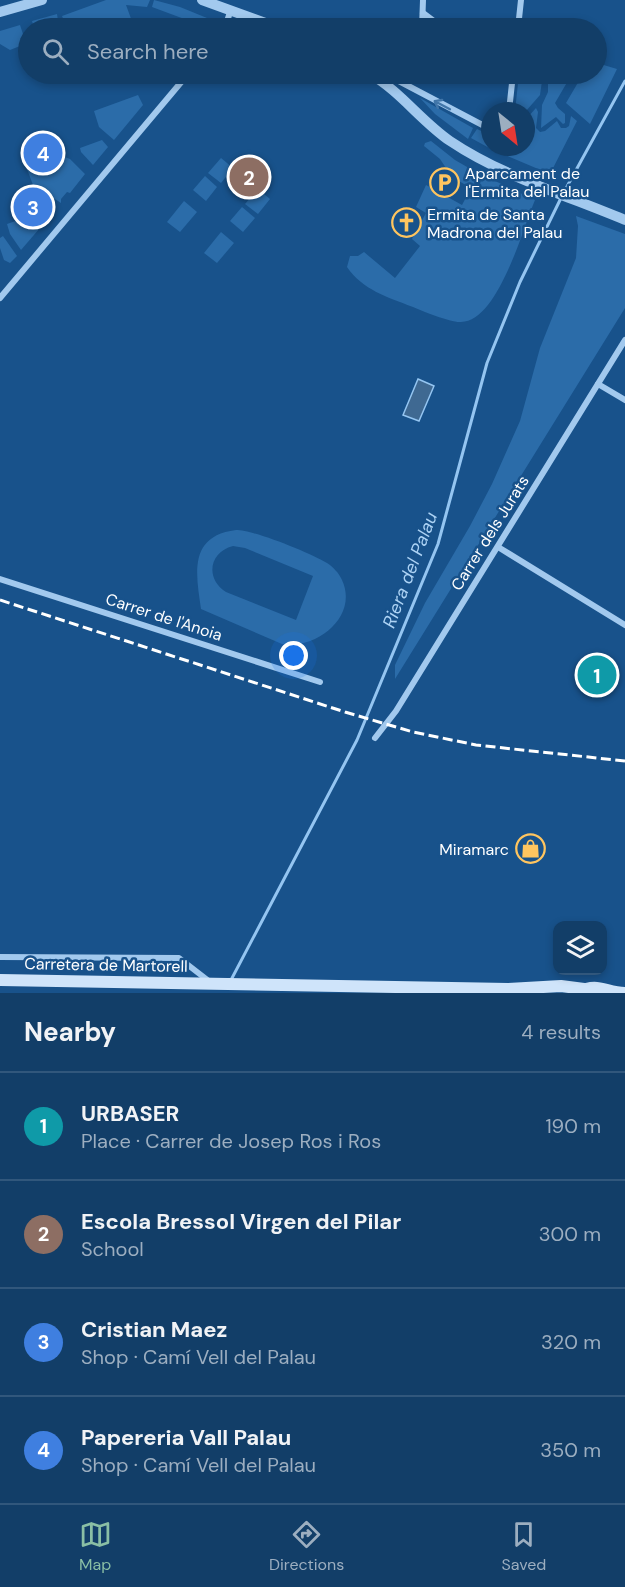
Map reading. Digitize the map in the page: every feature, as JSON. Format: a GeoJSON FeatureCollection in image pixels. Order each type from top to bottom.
{"type":"FeatureCollection","features":[{"type":"Feature","properties":{"kind":"main road","name":"Carretera de Martorell"},"geometry":{"type":"LineString","coordinates":[[0,980],[211,982],[513,991],[561,986],[581,991],[601,987],[616,993],[625,993]]}},
{"type":"Feature","properties":{"kind":"street"},"geometry":{"type":"LineString","coordinates":[[0,12],[42,0]]}},
{"type":"Feature","properties":{"kind":"street"},"geometry":{"type":"LineString","coordinates":[[202,0],[218,3],[230,12],[248,18]]}},
{"type":"Feature","properties":{"kind":"street"},"geometry":{"type":"LineString","coordinates":[[423,0],[423,18]]}},
{"type":"Feature","properties":{"kind":"street"},"geometry":{"type":"LineString","coordinates":[[519,18],[521,0]]}},
{"type":"Feature","properties":{"kind":"street"},"geometry":{"type":"LineString","coordinates":[[228,18],[230,12]]}},
{"type":"Feature","properties":{"kind":"street"},"geometry":{"type":"LineString","coordinates":[[423,13],[430,18]]}},
{"type":"Feature","properties":{"kind":"street"},"geometry":{"type":"LineString","coordinates":[[0,298],[180,84]]}},
{"type":"Feature","properties":{"kind":"street"},"geometry":{"type":"LineString","coordinates":[[399,84],[450,140],[494,166],[625,220]]}},
{"type":"Feature","properties":{"kind":"street"},"geometry":{"type":"LineString","coordinates":[[404,84],[481,124]]}},
{"type":"Feature","properties":{"kind":"street"},"geometry":{"type":"LineString","coordinates":[[510,102],[512,84]]}},
{"type":"Feature","properties":{"kind":"street","name":"Carrer dels Jurats"},"geometry":{"type":"LineString","coordinates":[[375,738],[396,711],[625,340]]}},
{"type":"Feature","properties":{"kind":"street"},"geometry":{"type":"LineString","coordinates":[[598,384],[625,400]]}},
{"type":"Feature","properties":{"kind":"street"},"geometry":{"type":"LineString","coordinates":[[498,547],[625,625]]}},
{"type":"Feature","properties":{"kind":"street","name":"Carrer de l'Anoia"},"geometry":{"type":"LineString","coordinates":[[0,579],[320,682]]}},
{"type":"Feature","properties":{"kind":"street","name":"Carretera de Martorell"},"geometry":{"type":"LineString","coordinates":[[0,957],[179,958],[211,982]]}},
{"type":"Feature","properties":{"kind":"street","name":"Carretera de Martorell"},"geometry":{"type":"LineString","coordinates":[[337,993],[358,987]]}},
{"type":"Feature","properties":{"kind":"shaded area"},"geometry":{"type":"Polygon","coordinates":[[[106,0],[150,0],[147,7],[126,5],[131,18],[63,18],[62,16],[106,0]]]}},
{"type":"Feature","properties":{"kind":"shaded area"},"geometry":{"type":"Polygon","coordinates":[[[154,0],[207,18],[182,18],[152,7],[154,0]]]}},
{"type":"Feature","properties":{"kind":"shaded area"},"geometry":{"type":"Polygon","coordinates":[[[57,14],[58,18],[43,18],[57,14]]]}},
{"type":"Feature","properties":{"kind":"shaded area"},"geometry":{"type":"Polygon","coordinates":[[[18,26],[18,47],[10,50],[0,44],[0,31],[18,26]]]}},
{"type":"Feature","properties":{"kind":"shaded area"},"geometry":{"type":"Polygon","coordinates":[[[607,66],[617,69],[590,124],[566,103],[577,84],[607,84],[607,66]]]}},
{"type":"Feature","properties":{"kind":"shaded area"},"geometry":{"type":"Polygon","coordinates":[[[518,84],[542,84],[540,95],[534,102],[516,102],[518,84]]]}},
{"type":"Feature","properties":{"kind":"shaded area"},"geometry":{"type":"Polygon","coordinates":[[[548,84],[566,84],[555,103],[565,114],[565,123],[563,124],[556,117],[541,128],[542,105],[548,92],[548,84]]]}},
{"type":"Feature","properties":{"kind":"shaded area"},"geometry":{"type":"Polygon","coordinates":[[[138,95],[143,105],[114,140],[99,127],[94,111],[138,95]]]}},
{"type":"Feature","properties":{"kind":"shaded area"},"geometry":{"type":"Polygon","coordinates":[[[420,98],[473,128],[468,139],[435,114],[420,98]]]}},
{"type":"Feature","properties":{"kind":"shaded area"},"geometry":{"type":"Polygon","coordinates":[[[535,109],[538,112],[536,128],[540,132],[545,131],[557,121],[561,128],[566,128],[569,126],[571,116],[577,121],[550,174],[508,156],[535,156],[535,109]]]}},
{"type":"Feature","properties":{"kind":"shaded area"},"geometry":{"type":"Polygon","coordinates":[[[477,129],[481,131],[481,144],[471,138],[477,129]]]}},
{"type":"Feature","properties":{"kind":"shaded area"},"geometry":{"type":"Polygon","coordinates":[[[102,140],[108,147],[93,165],[80,148],[102,140]]]}},
{"type":"Feature","properties":{"kind":"shaded area"},"geometry":{"type":"Polygon","coordinates":[[[431,141],[455,160],[474,171],[535,200],[498,291],[474,318],[461,322],[451,321],[376,292],[360,282],[347,267],[350,256],[358,256],[364,252],[395,278],[420,246],[412,239],[426,213],[416,207],[426,185],[462,205],[471,188],[452,177],[440,159],[424,146],[425,143],[431,141]]]}},
{"type":"Feature","properties":{"kind":"shaded area"},"geometry":{"type":"Polygon","coordinates":[[[60,155],[70,159],[85,174],[70,193],[67,192],[61,199],[61,203],[33,185],[27,169],[60,155]]]}},
{"type":"Feature","properties":{"kind":"shaded area"},"geometry":{"type":"Polygon","coordinates":[[[221,158],[233,168],[221,183],[208,173],[221,158]]]}},
{"type":"Feature","properties":{"kind":"shaded area"},"geometry":{"type":"Polygon","coordinates":[[[205,176],[217,187],[206,201],[193,190],[205,176]]]}},
{"type":"Feature","properties":{"kind":"shaded area"},"geometry":{"type":"Polygon","coordinates":[[[258,189],[270,199],[258,214],[245,204],[258,189]]]}},
{"type":"Feature","properties":{"kind":"shaded area"},"geometry":{"type":"Polygon","coordinates":[[[184,201],[197,212],[180,232],[167,222],[184,201]]]}},
{"type":"Feature","properties":{"kind":"shaded area"},"geometry":{"type":"Polygon","coordinates":[[[242,207],[255,218],[243,232],[230,221],[242,207]]]}},
{"type":"Feature","properties":{"kind":"shaded area"},"geometry":{"type":"Polygon","coordinates":[[[47,210],[52,214],[21,250],[10,234],[7,224],[47,210]]]}},
{"type":"Feature","properties":{"kind":"shaded area"},"geometry":{"type":"Polygon","coordinates":[[[576,216],[625,234],[625,308],[395,679],[395,665],[425,603],[492,484],[520,421],[540,348],[576,258],[578,226],[576,216]]]}},
{"type":"Feature","properties":{"kind":"shaded area"},"geometry":{"type":"Polygon","coordinates":[[[221,232],[234,243],[217,263],[204,253],[221,232]]]}},
{"type":"Feature","properties":{"kind":"shaded area"},"geometry":{"type":"Polygon","coordinates":[[[3,236],[17,256],[10,263],[4,260],[0,248],[0,238],[3,236]]]}},
{"type":"Feature","properties":{"kind":"shaded area"},"geometry":{"type":"Polygon","coordinates":[[[418,379],[434,386],[419,421],[403,415],[418,379]]]}},
{"type":"Feature","properties":{"kind":"shaded area"},"geometry":{"type":"Polygon","coordinates":[[[236,530],[255,534],[295,548],[329,565],[341,577],[346,594],[345,606],[339,618],[331,628],[308,642],[282,644],[201,609],[197,570],[199,559],[203,548],[210,540],[236,530]],[[233,546],[225,549],[215,560],[213,573],[219,587],[226,592],[296,620],[313,576],[245,548],[233,546]]]}},
{"type":"Feature","properties":{"kind":"waterway","name":"Riera del Palau"},"geometry":{"type":"LineString","coordinates":[[564,192],[625,81]]}},
{"type":"Feature","properties":{"kind":"waterway","name":"Riera del Palau"},"geometry":{"type":"LineString","coordinates":[[231,980],[357,740],[438,544],[487,363],[520,282],[561,198]]}},
{"type":"Feature","properties":{"kind":"railway"},"geometry":{"type":"LineString","coordinates":[[0,600],[413,732],[476,745],[625,761]]}},
{"type":"Feature","properties":{"kind":"place","name":"Papereria Vall Palau"},"geometry":{"type":"Point","coordinates":[43,153]}},
{"type":"Feature","properties":{"kind":"place","name":"Escola Bressol Virgen del Pilar"},"geometry":{"type":"Point","coordinates":[249,177]}},
{"type":"Feature","properties":{"kind":"place","name":"Aparcament de l'Ermita del Palau"},"geometry":{"type":"Point","coordinates":[444,182]}},
{"type":"Feature","properties":{"kind":"place","name":"Cristian Maez"},"geometry":{"type":"Point","coordinates":[33,207]}},
{"type":"Feature","properties":{"kind":"place","name":"Ermita de Santa Madrona del Palau"},"geometry":{"type":"Point","coordinates":[406,223]}},
{"type":"Feature","properties":{"kind":"place","name":"URBASER"},"geometry":{"type":"Point","coordinates":[597,675]}},
{"type":"Feature","properties":{"kind":"place","name":"Miramarc"},"geometry":{"type":"Point","coordinates":[530,849]}}]}
